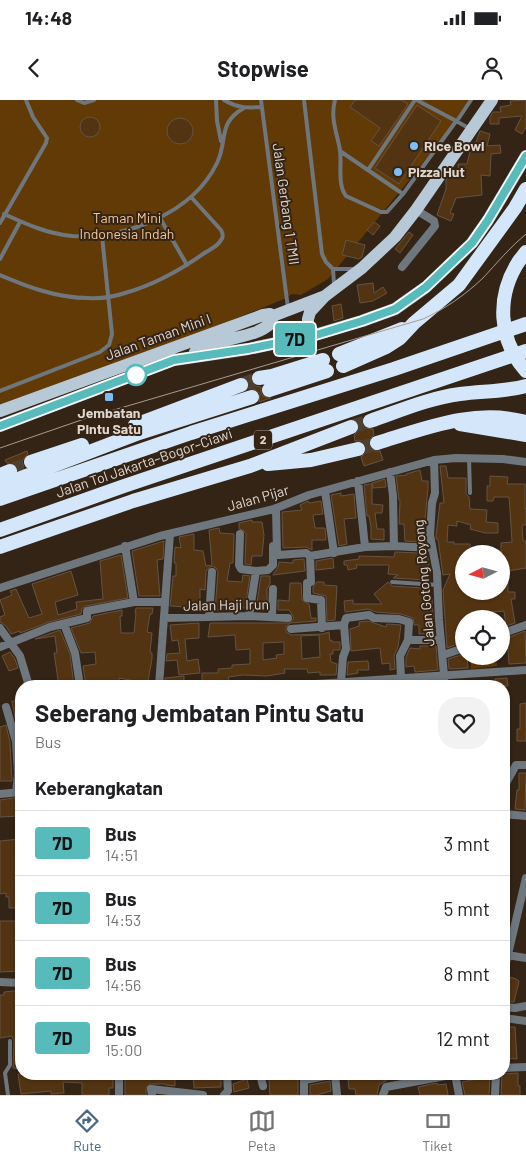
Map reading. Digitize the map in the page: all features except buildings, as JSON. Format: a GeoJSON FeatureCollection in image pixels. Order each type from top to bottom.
{"type":"FeatureCollection","features":[{"type":"Feature","properties":{"kind":"highway"},"geometry":{"type":"LineString","coordinates":[[341,360],[414,323],[459,285],[515,208],[526,189]]}},
{"type":"Feature","properties":{"kind":"highway"},"geometry":{"type":"LineString","coordinates":[[522,257],[508,282],[502,320],[512,354],[526,371]]}},
{"type":"Feature","properties":{"kind":"highway","name":"Jalan Tol Jakarta–Bogor–Ciawi"},"geometry":{"type":"LineString","coordinates":[[0,499],[191,433],[394,369],[526,324]]}},
{"type":"Feature","properties":{"kind":"highway","name":"Jalan Tol Jakarta–Bogor–Ciawi"},"geometry":{"type":"LineString","coordinates":[[0,530],[526,350]]}},
{"type":"Feature","properties":{"kind":"highway"},"geometry":{"type":"LineString","coordinates":[[259,378],[325,365],[270,390]]}},
{"type":"Feature","properties":{"kind":"highway"},"geometry":{"type":"LineString","coordinates":[[31,462],[101,438],[241,385]]}},
{"type":"Feature","properties":{"kind":"highway"},"geometry":{"type":"LineString","coordinates":[[370,422],[436,399],[460,394],[508,390],[526,386]]}},
{"type":"Feature","properties":{"kind":"highway"},"geometry":{"type":"LineString","coordinates":[[0,486],[139,433],[252,397]]}},
{"type":"Feature","properties":{"kind":"highway"},"geometry":{"type":"LineString","coordinates":[[377,443],[447,422],[489,417],[526,422]]}},
{"type":"Feature","properties":{"kind":"highway"},"geometry":{"type":"LineString","coordinates":[[447,422],[526,435]]}},
{"type":"Feature","properties":{"kind":"highway"},"geometry":{"type":"LineString","coordinates":[[0,547],[133,500],[250,466],[351,427]]}},
{"type":"Feature","properties":{"kind":"highway"},"geometry":{"type":"LineString","coordinates":[[250,466],[311,460],[358,449]]}},
{"type":"Feature","properties":{"kind":"main road"},"geometry":{"type":"LineString","coordinates":[[312,332],[308,319],[310,312],[329,292],[362,268],[390,243],[416,210],[492,100]]}},
{"type":"Feature","properties":{"kind":"main road","name":"Jalan Taman Mini I"},"geometry":{"type":"LineString","coordinates":[[0,426],[174,360],[248,349],[362,321],[395,309],[426,287],[472,243],[526,156]]}},
{"type":"Feature","properties":{"kind":"main road","name":"Jalan Taman Mini I"},"geometry":{"type":"LineString","coordinates":[[0,411],[263,315],[270,314],[273,316],[329,292]]}},
{"type":"Feature","properties":{"kind":"main road"},"geometry":{"type":"LineString","coordinates":[[288,310],[312,332]]}},
{"type":"Feature","properties":{"kind":"main road"},"geometry":{"type":"LineString","coordinates":[[174,360],[221,342],[250,335],[272,323],[273,316]]}},
{"type":"Feature","properties":{"kind":"street"},"geometry":{"type":"LineString","coordinates":[[402,267],[435,226],[434,222],[416,210]]}},
{"type":"Feature","properties":{"kind":"street","name":"Jalan Pijar"},"geometry":{"type":"LineString","coordinates":[[0,588],[125,546],[275,508],[325,490],[434,460],[469,458],[526,462]]}},
{"type":"Feature","properties":{"kind":"street","name":"Jalan Gotong Royong"},"geometry":{"type":"LineString","coordinates":[[434,460],[435,493],[430,522],[438,585],[444,680]]}},
{"type":"Feature","properties":{"kind":"street"},"geometry":{"type":"LineString","coordinates":[[390,472],[394,546]]}},
{"type":"Feature","properties":{"kind":"street"},"geometry":{"type":"LineString","coordinates":[[358,481],[365,547]]}},
{"type":"Feature","properties":{"kind":"street"},"geometry":{"type":"LineString","coordinates":[[325,490],[334,553]]}},
{"type":"Feature","properties":{"kind":"street"},"geometry":{"type":"LineString","coordinates":[[275,508],[278,555],[306,553],[310,556],[365,547],[432,548]]}},
{"type":"Feature","properties":{"kind":"street"},"geometry":{"type":"LineString","coordinates":[[240,534],[238,566],[241,569],[256,571],[268,570],[272,565],[275,508]]}},
{"type":"Feature","properties":{"kind":"street","name":"Jalan Haji Irun"},"geometry":{"type":"LineString","coordinates":[[159,680],[170,534]]}},
{"type":"Feature","properties":{"kind":"street"},"geometry":{"type":"LineString","coordinates":[[125,546],[134,602]]}},
{"type":"Feature","properties":{"kind":"street"},"geometry":{"type":"LineString","coordinates":[[310,556],[311,582],[307,583],[307,598],[321,600],[322,628]]}},
{"type":"Feature","properties":{"kind":"street"},"geometry":{"type":"LineString","coordinates":[[249,616],[256,571]]}},
{"type":"Feature","properties":{"kind":"street"},"geometry":{"type":"LineString","coordinates":[[209,617],[212,572]]}},
{"type":"Feature","properties":{"kind":"street"},"geometry":{"type":"LineString","coordinates":[[272,616],[273,589]]}},
{"type":"Feature","properties":{"kind":"street"},"geometry":{"type":"LineString","coordinates":[[0,647],[50,627],[87,618],[87,611],[134,602],[165,602]]}},
{"type":"Feature","properties":{"kind":"street"},"geometry":{"type":"LineString","coordinates":[[342,680],[343,658],[346,649],[344,625],[346,618],[369,615],[374,618],[399,619],[409,622],[408,640],[400,656],[401,679]]}},
{"type":"Feature","properties":{"kind":"street","name":"Jalan Haji Irun"},"geometry":{"type":"LineString","coordinates":[[164,618],[249,616],[288,618]]}},
{"type":"Feature","properties":{"kind":"street"},"geometry":{"type":"LineString","coordinates":[[64,624],[75,653],[79,680]]}},
{"type":"Feature","properties":{"kind":"street"},"geometry":{"type":"LineString","coordinates":[[510,630],[526,624]]}},
{"type":"Feature","properties":{"kind":"street"},"geometry":{"type":"LineString","coordinates":[[291,629],[344,625]]}},
{"type":"Feature","properties":{"kind":"street"},"geometry":{"type":"LineString","coordinates":[[0,628],[20,656],[27,680]]}},
{"type":"Feature","properties":{"kind":"street"},"geometry":{"type":"LineString","coordinates":[[408,640],[441,640]]}},
{"type":"Feature","properties":{"kind":"street"},"geometry":{"type":"LineString","coordinates":[[442,655],[455,651]]}},
{"type":"Feature","properties":{"kind":"street"},"geometry":{"type":"LineString","coordinates":[[381,680],[526,670]]}},
{"type":"Feature","properties":{"kind":"street"},"geometry":{"type":"LineString","coordinates":[[6,707],[15,738]]}},
{"type":"Feature","properties":{"kind":"street"},"geometry":{"type":"LineString","coordinates":[[510,776],[516,765],[526,765]]}},
{"type":"Feature","properties":{"kind":"street"},"geometry":{"type":"LineString","coordinates":[[0,794],[15,792]]}},
{"type":"Feature","properties":{"kind":"street"},"geometry":{"type":"LineString","coordinates":[[510,815],[526,816]]}},
{"type":"Feature","properties":{"kind":"street"},"geometry":{"type":"LineString","coordinates":[[510,943],[526,881]]}},
{"type":"Feature","properties":{"kind":"street"},"geometry":{"type":"LineString","coordinates":[[510,955],[526,958]]}},
{"type":"Feature","properties":{"kind":"street"},"geometry":{"type":"LineString","coordinates":[[0,982],[15,983]]}},
{"type":"Feature","properties":{"kind":"street"},"geometry":{"type":"LineString","coordinates":[[510,1008],[526,1006]]}},
{"type":"Feature","properties":{"kind":"street"},"geometry":{"type":"LineString","coordinates":[[510,1019],[526,1020]]}},
{"type":"Feature","properties":{"kind":"street"},"geometry":{"type":"LineString","coordinates":[[510,1068],[526,1067]]}},
{"type":"Feature","properties":{"kind":"street"},"geometry":{"type":"LineString","coordinates":[[119,1080],[120,1095]]}},
{"type":"Feature","properties":{"kind":"street"},"geometry":{"type":"LineString","coordinates":[[224,1095],[228,1091],[227,1080]]}},
{"type":"Feature","properties":{"kind":"street"},"geometry":{"type":"LineString","coordinates":[[262,1080],[263,1086]]}},
{"type":"Feature","properties":{"kind":"street"},"geometry":{"type":"LineString","coordinates":[[304,1080],[304,1095]]}},
{"type":"Feature","properties":{"kind":"street"},"geometry":{"type":"LineString","coordinates":[[334,1080],[336,1095]]}},
{"type":"Feature","properties":{"kind":"street"},"geometry":{"type":"LineString","coordinates":[[383,1095],[386,1087],[424,1080]]}},
{"type":"Feature","properties":{"kind":"street"},"geometry":{"type":"LineString","coordinates":[[457,1080],[459,1095]]}},
{"type":"Feature","properties":{"kind":"street"},"geometry":{"type":"LineString","coordinates":[[495,1095],[496,1080]]}},
{"type":"Feature","properties":{"kind":"street"},"geometry":{"type":"LineString","coordinates":[[152,1095],[151,1089],[203,1095]]}},
{"type":"Feature","properties":{"kind":"lane"},"geometry":{"type":"LineString","coordinates":[[0,223],[46,143],[47,138],[33,117],[26,100]]}},
{"type":"Feature","properties":{"kind":"lane"},"geometry":{"type":"LineString","coordinates":[[77,100],[84,103],[94,100]]}},
{"type":"Feature","properties":{"kind":"lane"},"geometry":{"type":"LineString","coordinates":[[216,100],[217,121],[222,143]]}},
{"type":"Feature","properties":{"kind":"lane"},"geometry":{"type":"LineString","coordinates":[[224,100],[244,108],[262,107]]}},
{"type":"Feature","properties":{"kind":"lane","name":"Jalan Gerbang 1 TMII"},"geometry":{"type":"LineString","coordinates":[[261,100],[288,310]]}},
{"type":"Feature","properties":{"kind":"lane","name":"Jalan Gerbang 1 TMII"},"geometry":{"type":"LineString","coordinates":[[304,100],[322,254],[326,262],[333,269]]}},
{"type":"Feature","properties":{"kind":"lane"},"geometry":{"type":"LineString","coordinates":[[335,100],[332,108],[333,121],[340,151],[342,186],[346,196],[383,213],[387,212],[403,194],[471,100]]}},
{"type":"Feature","properties":{"kind":"lane"},"geometry":{"type":"LineString","coordinates":[[368,170],[416,100],[433,110],[458,119],[471,129]]}},
{"type":"Feature","properties":{"kind":"lane"},"geometry":{"type":"LineString","coordinates":[[4,214],[35,228],[71,236],[102,236],[131,229],[160,218],[191,196],[208,179],[218,161],[228,120],[244,108]]}},
{"type":"Feature","properties":{"kind":"lane"},"geometry":{"type":"LineString","coordinates":[[340,151],[403,194]]}},
{"type":"Feature","properties":{"kind":"lane"},"geometry":{"type":"LineString","coordinates":[[0,275],[59,296],[86,298],[108,298],[152,283],[187,266],[222,240],[223,235],[217,224],[191,196]]}},
{"type":"Feature","properties":{"kind":"lane"},"geometry":{"type":"LineString","coordinates":[[160,218],[187,266]]}},
{"type":"Feature","properties":{"kind":"lane"},"geometry":{"type":"LineString","coordinates":[[0,258],[20,222]]}},
{"type":"Feature","properties":{"kind":"lane"},"geometry":{"type":"LineString","coordinates":[[0,390],[100,352],[109,345],[112,334],[102,236]]}},
{"type":"Feature","properties":{"kind":"lane"},"geometry":{"type":"LineString","coordinates":[[329,292],[333,269],[362,268]]}},
{"type":"Feature","properties":{"kind":"lane"},"geometry":{"type":"LineString","coordinates":[[469,458],[470,493]]}},
{"type":"Feature","properties":{"kind":"lane"},"geometry":{"type":"LineString","coordinates":[[392,582],[438,585]]}},
{"type":"Feature","properties":{"kind":"lane"},"geometry":{"type":"LineString","coordinates":[[8,1095],[5,1073],[10,1065],[10,1041]]}},
{"type":"Feature","properties":{"kind":"green space","name":"Taman Mini Indonesia Indah"},"geometry":{"type":"Polygon","coordinates":[[[0,100],[469,100],[456,120],[406,184],[328,279],[301,295],[292,294],[183,340],[0,409],[0,100]]]}},
{"type":"Feature","properties":{"kind":"green space"},"geometry":{"type":"Polygon","coordinates":[[[471,665],[497,665],[497,666],[471,669],[471,665]]]}},
{"type":"Feature","properties":{"kind":"tunnel"},"geometry":{"type":"LineString","coordinates":[[241,385],[259,378]]}},
{"type":"Feature","properties":{"kind":"tunnel"},"geometry":{"type":"LineString","coordinates":[[351,427],[370,421]]}},
{"type":"Feature","properties":{"kind":"tunnel"},"geometry":{"type":"LineString","coordinates":[[358,449],[377,443]]}},
{"type":"Feature","properties":{"kind":"tunnel"},"geometry":{"type":"LineString","coordinates":[[10,471],[31,462]]}},
{"type":"Feature","properties":{"kind":"tram line"},"geometry":{"type":"LineString","coordinates":[[0,448],[90,417],[423,319],[447,306],[469,290],[526,234]]}},
{"type":"Feature","properties":{"kind":"bus line","name":"7D"},"geometry":{"type":"LineString","coordinates":[[0,426],[174,360],[248,349],[316,335],[395,309],[426,287],[472,243],[526,156]]}},
{"type":"Feature","properties":{"kind":"place","name":"Rice Bowl"},"geometry":{"type":"Point","coordinates":[414,146]}},
{"type":"Feature","properties":{"kind":"place","name":"Pizza Hut"},"geometry":{"type":"Point","coordinates":[398,172]}},
{"type":"Feature","properties":{"kind":"place","name":"Jembatan Pintu Satu"},"geometry":{"type":"Point","coordinates":[109,397]}}]}
